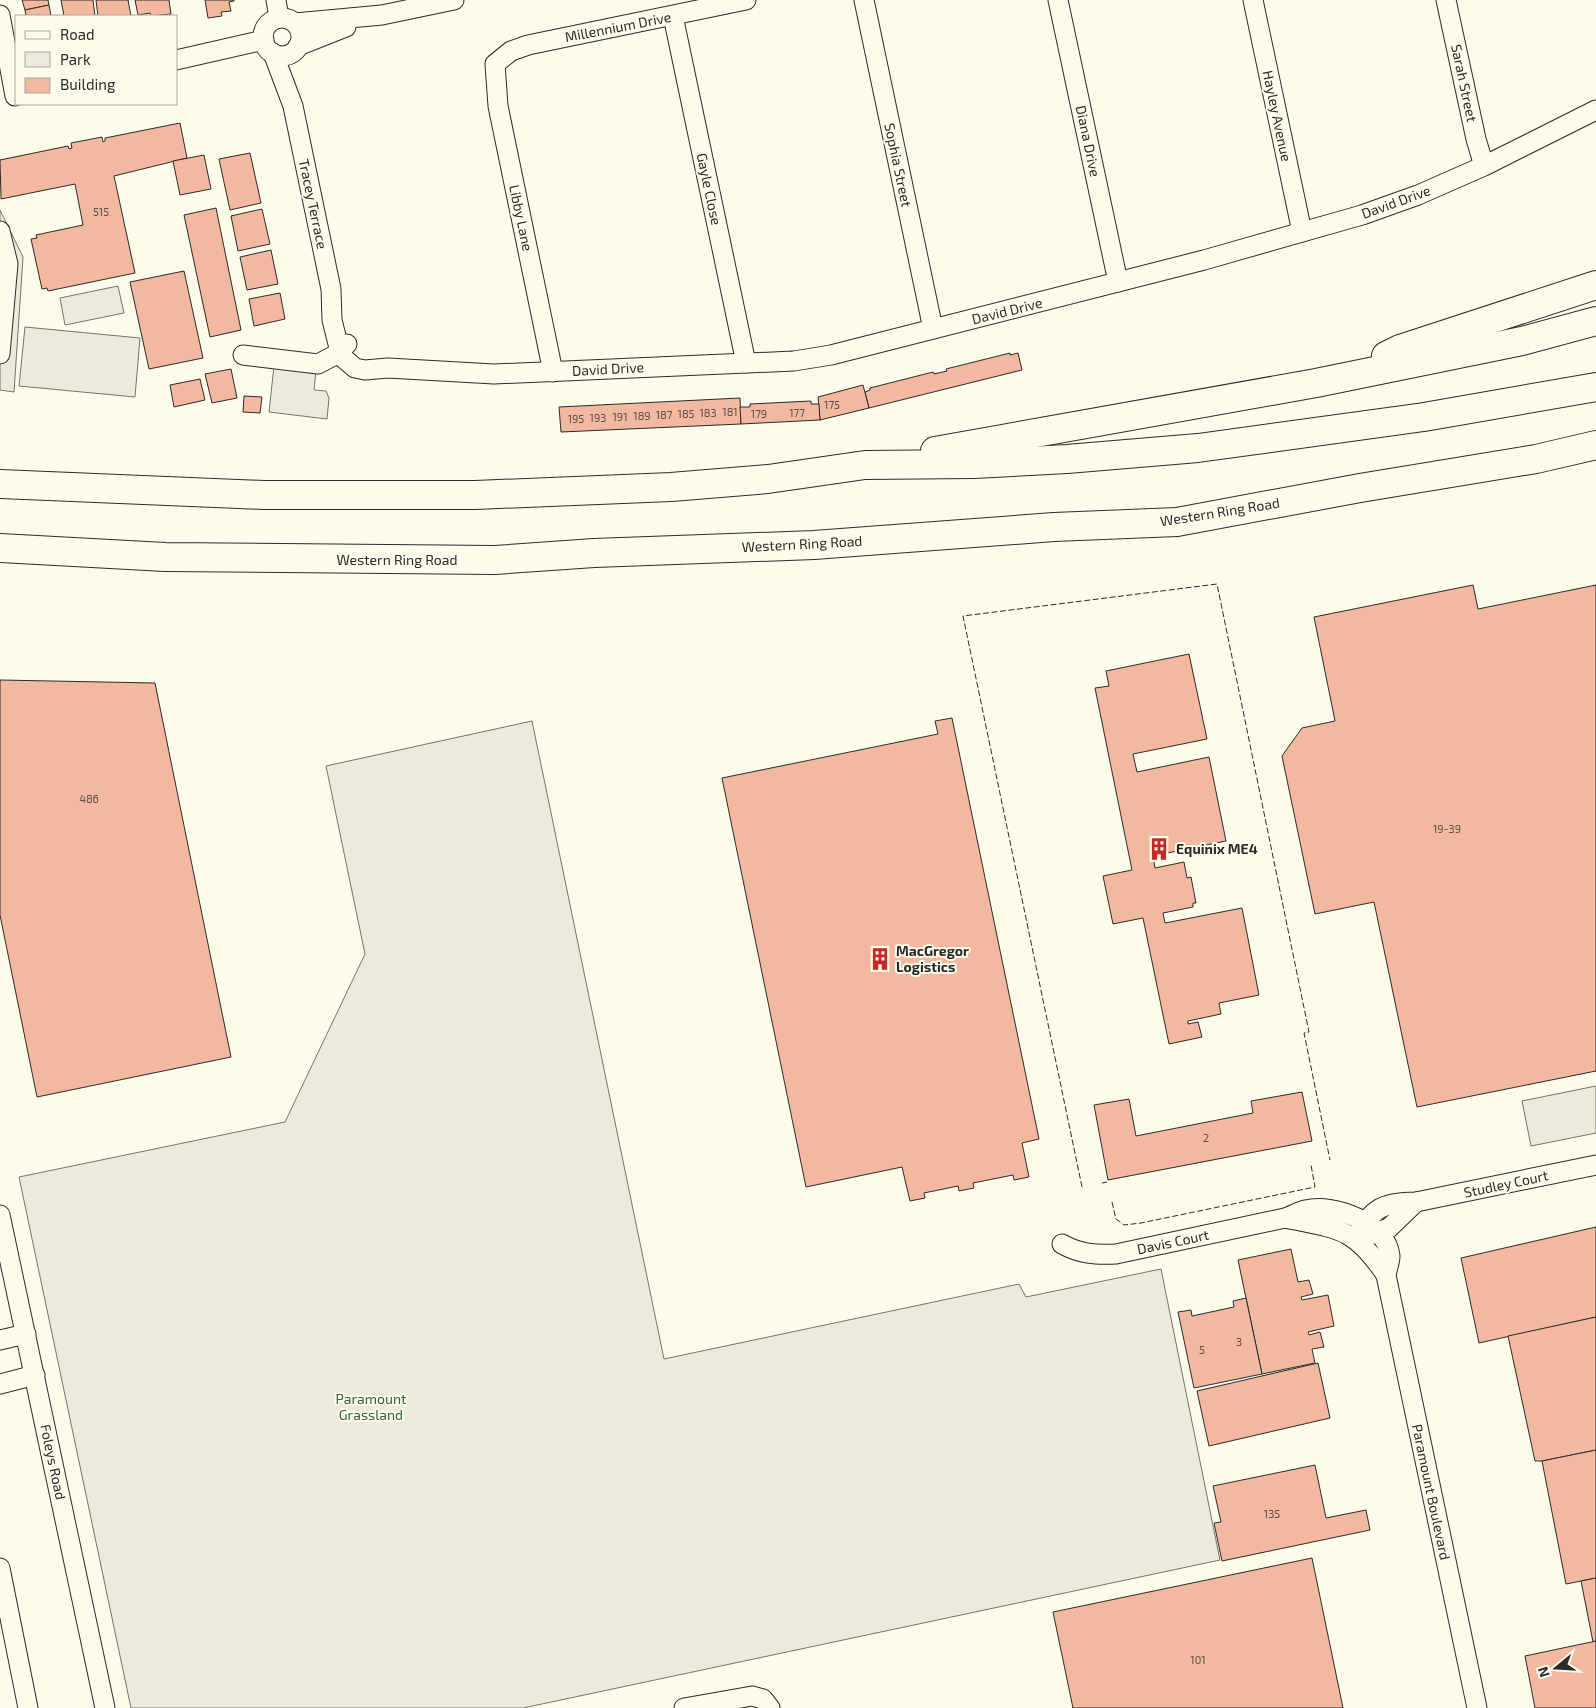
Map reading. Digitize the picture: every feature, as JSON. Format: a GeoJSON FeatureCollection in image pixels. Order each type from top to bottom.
{"type":"FeatureCollection","features":[{"type":"Feature","properties":{"kind":"highway"},"geometry":{"type":"LineString","coordinates":[[1352,375],[1400,349],[1596,285]]}},
{"type":"Feature","properties":{"kind":"highway"},"geometry":{"type":"LineString","coordinates":[[0,484],[264,495],[476,495],[671,487],[768,479],[865,465],[1352,375],[1522,341],[1596,321]]}},
{"type":"Feature","properties":{"kind":"highway"},"geometry":{"type":"LineString","coordinates":[[865,465],[974,464],[1067,459],[1198,448],[1424,417],[1596,387]]}},
{"type":"Feature","properties":{"kind":"highway","name":"Western Ring Road"},"geometry":{"type":"LineString","coordinates":[[0,548],[165,557],[495,560],[594,553],[814,545],[1054,527],[1177,522],[1360,488],[1536,459],[1596,445]]}},
{"type":"Feature","properties":{"kind":"highway"},"geometry":{"type":"LineString","coordinates":[[1536,459],[1596,460]]}},
{"type":"Feature","properties":{"kind":"street"},"geometry":{"type":"LineString","coordinates":[[178,60],[268,47],[283,56],[316,38],[382,15],[454,0]]}},
{"type":"Feature","properties":{"kind":"street","name":"Millennium Drive"},"geometry":{"type":"LineString","coordinates":[[495,64],[511,51],[528,45],[746,0]]}},
{"type":"Feature","properties":{"kind":"street","name":"Sophia Street"},"geometry":{"type":"LineString","coordinates":[[864,0],[933,330]]}},
{"type":"Feature","properties":{"kind":"street","name":"Diana Drive"},"geometry":{"type":"LineString","coordinates":[[1058,0],[1118,282]]}},
{"type":"Feature","properties":{"kind":"street","name":"Hayley Avenue"},"geometry":{"type":"LineString","coordinates":[[1253,0],[1302,232]]}},
{"type":"Feature","properties":{"kind":"street","name":"Sarah Street"},"geometry":{"type":"LineString","coordinates":[[1446,0],[1476,140],[1484,166]]}},
{"type":"Feature","properties":{"kind":"street"},"geometry":{"type":"LineString","coordinates":[[268,47],[265,29],[268,24],[283,14],[382,15]]}},
{"type":"Feature","properties":{"kind":"street"},"geometry":{"type":"LineString","coordinates":[[283,14],[301,34],[296,49]]}},
{"type":"Feature","properties":{"kind":"street"},"geometry":{"type":"LineString","coordinates":[[0,15],[10,97]]}},
{"type":"Feature","properties":{"kind":"street","name":"Gayle Close"},"geometry":{"type":"LineString","coordinates":[[673,16],[746,363]]}},
{"type":"Feature","properties":{"kind":"street","name":"Tracey Terrace"},"geometry":{"type":"LineString","coordinates":[[268,47],[293,106],[341,347]]}},
{"type":"Feature","properties":{"kind":"street","name":"Tracey Terrace"},"geometry":{"type":"LineString","coordinates":[[293,106],[296,49]]}},
{"type":"Feature","properties":{"kind":"street","name":"Libby Lane"},"geometry":{"type":"LineString","coordinates":[[495,64],[498,106],[553,372]]}},
{"type":"Feature","properties":{"kind":"street","name":"David Drive"},"geometry":{"type":"LineString","coordinates":[[341,347],[352,350],[365,359],[388,368],[469,374],[794,361],[831,355],[1118,282],[1362,215],[1418,195],[1484,166],[1596,110]]}},
{"type":"Feature","properties":{"kind":"street"},"geometry":{"type":"LineString","coordinates":[[0,232],[8,264],[0,354]]}},
{"type":"Feature","properties":{"kind":"street"},"geometry":{"type":"LineString","coordinates":[[243,355],[304,361],[341,347]]}},
{"type":"Feature","properties":{"kind":"street","name":"Studley Court"},"geometry":{"type":"LineString","coordinates":[[1372,1227],[1399,1220],[1416,1202],[1596,1165]]}},
{"type":"Feature","properties":{"kind":"street","name":"Davis Court"},"geometry":{"type":"LineString","coordinates":[[1062,1244],[1075,1251],[1093,1255],[1116,1254],[1285,1218],[1307,1209],[1323,1209],[1372,1227]]}},
{"type":"Feature","properties":{"kind":"street","name":"Foleys Road"},"geometry":{"type":"LineString","coordinates":[[0,1216],[5,1264],[26,1334],[105,1708]]}},
{"type":"Feature","properties":{"kind":"street","name":"Davis Court"},"geometry":{"type":"LineString","coordinates":[[1285,1218],[1327,1226],[1356,1238]]}},
{"type":"Feature","properties":{"kind":"street"},"geometry":{"type":"LineString","coordinates":[[1356,1238],[1372,1227]]}},
{"type":"Feature","properties":{"kind":"street","name":"Paramount Boulevard"},"geometry":{"type":"LineString","coordinates":[[1372,1227],[1390,1256],[1386,1275]]}},
{"type":"Feature","properties":{"kind":"street","name":"Paramount Boulevard"},"geometry":{"type":"LineString","coordinates":[[1356,1238],[1367,1248],[1386,1275],[1476,1708]]}},
{"type":"Feature","properties":{"kind":"street"},"geometry":{"type":"LineString","coordinates":[[0,1340],[26,1334]]}},
{"type":"Feature","properties":{"kind":"street"},"geometry":{"type":"LineString","coordinates":[[0,1384],[35,1375]]}},
{"type":"Feature","properties":{"kind":"street"},"geometry":{"type":"LineString","coordinates":[[0,1568],[28,1708]]}},
{"type":"Feature","properties":{"kind":"street"},"geometry":{"type":"LineString","coordinates":[[684,1708],[752,1696],[763,1699],[770,1708]]}},
{"type":"Feature","properties":{"kind":"green space"},"geometry":{"type":"Polygon","coordinates":[[[118,286],[124,313],[65,325],[60,298],[118,286]]]}},
{"type":"Feature","properties":{"kind":"green space"},"geometry":{"type":"Polygon","coordinates":[[[25,327],[140,338],[135,397],[19,386],[25,327]]]}},
{"type":"Feature","properties":{"kind":"green space","name":"Paramount Grassland"},"geometry":{"type":"Polygon","coordinates":[[[532,721],[664,1359],[1019,1284],[1026,1297],[1161,1269],[1220,1560],[523,1708],[131,1708],[19,1177],[285,1122],[365,954],[326,766],[532,721]]]}},
{"type":"Feature","properties":{"kind":"shaded area"},"geometry":{"type":"Polygon","coordinates":[[[0,210],[23,257],[14,392],[0,390],[0,210]]]}},
{"type":"Feature","properties":{"kind":"shaded area"},"geometry":{"type":"Polygon","coordinates":[[[274,366],[316,371],[314,390],[326,391],[329,398],[327,419],[269,412],[274,366]]]}},
{"type":"Feature","properties":{"kind":"shaded area"},"geometry":{"type":"Polygon","coordinates":[[[1596,1086],[1596,1133],[1531,1146],[1522,1101],[1596,1086]]]}},
{"type":"Feature","properties":{"kind":"building"},"geometry":{"type":"Polygon","coordinates":[[[22,0],[48,0],[49,5],[25,10],[22,0]]]}},
{"type":"Feature","properties":{"kind":"building"},"geometry":{"type":"Polygon","coordinates":[[[61,0],[93,0],[95,15],[64,15],[61,0]]]}},
{"type":"Feature","properties":{"kind":"building"},"geometry":{"type":"Polygon","coordinates":[[[96,0],[128,0],[131,15],[98,15],[96,0]]]}},
{"type":"Feature","properties":{"kind":"building"},"geometry":{"type":"Polygon","coordinates":[[[135,0],[169,0],[171,14],[151,15],[150,13],[138,15],[135,0]]]}},
{"type":"Feature","properties":{"kind":"building"},"geometry":{"type":"Polygon","coordinates":[[[205,0],[234,1],[229,2],[231,11],[221,12],[222,16],[208,18],[205,0]]]}},
{"type":"Feature","properties":{"kind":"building"},"geometry":{"type":"Polygon","coordinates":[[[49,5],[51,15],[26,15],[25,10],[49,5]]]}},
{"type":"Feature","properties":{"kind":"building"},"geometry":{"type":"Polygon","coordinates":[[[180,123],[187,158],[114,176],[135,273],[48,291],[47,288],[42,289],[31,239],[37,238],[36,235],[83,225],[75,184],[1,199],[0,160],[68,146],[69,149],[72,148],[71,143],[102,137],[103,142],[105,138],[180,123]]]}},
{"type":"Feature","properties":{"kind":"building"},"geometry":{"type":"Polygon","coordinates":[[[250,153],[261,203],[230,210],[219,159],[250,153]]]}},
{"type":"Feature","properties":{"kind":"building"},"geometry":{"type":"Polygon","coordinates":[[[204,155],[211,189],[180,195],[173,161],[204,155]]]}},
{"type":"Feature","properties":{"kind":"building"},"geometry":{"type":"Polygon","coordinates":[[[216,208],[241,330],[210,337],[184,215],[216,208]]]}},
{"type":"Feature","properties":{"kind":"building"},"geometry":{"type":"Polygon","coordinates":[[[262,209],[270,244],[238,251],[231,216],[262,209]]]}},
{"type":"Feature","properties":{"kind":"building"},"geometry":{"type":"Polygon","coordinates":[[[271,250],[278,284],[247,290],[240,257],[271,250]]]}},
{"type":"Feature","properties":{"kind":"building"},"geometry":{"type":"Polygon","coordinates":[[[184,271],[203,358],[149,369],[130,282],[184,271]]]}},
{"type":"Feature","properties":{"kind":"building"},"geometry":{"type":"Polygon","coordinates":[[[280,293],[285,319],[254,326],[249,299],[280,293]]]}},
{"type":"Feature","properties":{"kind":"building"},"geometry":{"type":"Polygon","coordinates":[[[1010,353],[1010,355],[1018,353],[1022,370],[869,408],[865,392],[870,390],[870,388],[933,372],[934,374],[947,371],[946,369],[1010,353]]]}},
{"type":"Feature","properties":{"kind":"building"},"geometry":{"type":"Polygon","coordinates":[[[231,369],[237,398],[212,403],[205,374],[231,369]]]}},
{"type":"Feature","properties":{"kind":"building"},"geometry":{"type":"Polygon","coordinates":[[[200,379],[205,400],[174,407],[170,385],[200,379]]]}},
{"type":"Feature","properties":{"kind":"building"},"geometry":{"type":"Polygon","coordinates":[[[863,385],[869,408],[820,420],[818,397],[863,385]]]}},
{"type":"Feature","properties":{"kind":"building"},"geometry":{"type":"Polygon","coordinates":[[[244,396],[262,397],[260,413],[243,412],[244,396]]]}},
{"type":"Feature","properties":{"kind":"building"},"geometry":{"type":"Polygon","coordinates":[[[740,398],[741,424],[561,432],[559,407],[740,398]]]}},
{"type":"Feature","properties":{"kind":"building"},"geometry":{"type":"Polygon","coordinates":[[[811,401],[811,404],[819,404],[820,420],[741,424],[740,407],[750,407],[750,404],[811,401]]]}},
{"type":"Feature","properties":{"kind":"building"},"geometry":{"type":"Polygon","coordinates":[[[1473,585],[1478,609],[1596,585],[1596,1071],[1417,1107],[1374,902],[1315,914],[1282,756],[1302,728],[1335,721],[1314,617],[1473,585]]]}},
{"type":"Feature","properties":{"kind":"building","name":"Equinix ME4"},"geometry":{"type":"Polygon","coordinates":[[[1189,654],[1207,739],[1133,754],[1137,772],[1209,757],[1226,841],[1153,856],[1155,868],[1184,862],[1187,878],[1191,877],[1196,903],[1193,903],[1193,907],[1163,913],[1165,923],[1242,908],[1259,995],[1219,1003],[1221,1014],[1188,1021],[1188,1024],[1198,1022],[1202,1037],[1169,1044],[1143,918],[1113,924],[1103,876],[1132,870],[1095,688],[1109,686],[1106,671],[1189,654]]]}},
{"type":"Feature","properties":{"kind":"building"},"geometry":{"type":"Polygon","coordinates":[[[0,680],[155,683],[231,1057],[37,1097],[0,915],[0,680]]]}},
{"type":"Feature","properties":{"kind":"building","name":"MacGregor Logistics"},"geometry":{"type":"Polygon","coordinates":[[[952,718],[1039,1139],[1022,1143],[1029,1177],[1014,1180],[1013,1175],[973,1183],[974,1188],[959,1191],[958,1186],[924,1193],[925,1198],[910,1201],[902,1167],[806,1187],[722,778],[938,734],[935,721],[952,718]]]}},
{"type":"Feature","properties":{"kind":"building"},"geometry":{"type":"Polygon","coordinates":[[[1302,1092],[1312,1141],[1108,1180],[1094,1105],[1129,1099],[1136,1136],[1253,1113],[1251,1101],[1302,1092]]]}},
{"type":"Feature","properties":{"kind":"building"},"geometry":{"type":"Polygon","coordinates":[[[1596,1227],[1596,1317],[1479,1343],[1461,1258],[1596,1227]]]}},
{"type":"Feature","properties":{"kind":"building"},"geometry":{"type":"Polygon","coordinates":[[[1291,1249],[1298,1282],[1309,1280],[1313,1294],[1301,1297],[1302,1300],[1328,1295],[1334,1326],[1308,1332],[1309,1335],[1320,1332],[1324,1347],[1312,1349],[1315,1363],[1262,1374],[1238,1260],[1291,1249]]]}},
{"type":"Feature","properties":{"kind":"building"},"geometry":{"type":"Polygon","coordinates":[[[1246,1298],[1262,1374],[1194,1388],[1178,1312],[1191,1310],[1192,1316],[1234,1307],[1233,1301],[1246,1298]]]}},
{"type":"Feature","properties":{"kind":"building"},"geometry":{"type":"Polygon","coordinates":[[[1596,1317],[1596,1450],[1535,1461],[1508,1336],[1596,1317]]]}},
{"type":"Feature","properties":{"kind":"building"},"geometry":{"type":"Polygon","coordinates":[[[1318,1363],[1330,1418],[1209,1446],[1197,1391],[1318,1363]]]}},
{"type":"Feature","properties":{"kind":"building"},"geometry":{"type":"Polygon","coordinates":[[[1596,1450],[1596,1578],[1566,1584],[1542,1461],[1596,1450]]]}},
{"type":"Feature","properties":{"kind":"building"},"geometry":{"type":"Polygon","coordinates":[[[1315,1465],[1326,1518],[1366,1510],[1370,1530],[1222,1561],[1214,1523],[1221,1522],[1213,1486],[1315,1465]]]}},
{"type":"Feature","properties":{"kind":"building"},"geometry":{"type":"Polygon","coordinates":[[[1312,1558],[1343,1708],[1073,1708],[1053,1612],[1312,1558]]]}},
{"type":"Feature","properties":{"kind":"building"},"geometry":{"type":"Polygon","coordinates":[[[1596,1578],[1596,1641],[1593,1642],[1581,1581],[1596,1578]]]}},
{"type":"Feature","properties":{"kind":"building"},"geometry":{"type":"Polygon","coordinates":[[[1596,1641],[1596,1708],[1535,1708],[1525,1656],[1596,1641]]]}},
{"type":"Feature","properties":{"kind":"fence"},"geometry":{"type":"LineString","coordinates":[[1082,1187],[963,616],[1217,584],[1309,1032],[1304,1033],[1330,1160]]}},
{"type":"Feature","properties":{"kind":"fence"},"geometry":{"type":"LineString","coordinates":[[1112,1202],[1116,1219],[1124,1225],[1141,1223],[1315,1187],[1311,1165]]}},
{"type":"Feature","properties":{"kind":"fence"},"geometry":{"type":"LineString","coordinates":[[1102,1183],[1107,1182]]}},
{"type":"Feature","properties":{"kind":"place","name":"Equinix ME4"},"geometry":{"type":"Point","coordinates":[1159,849]}},
{"type":"Feature","properties":{"kind":"place","name":"MacGregor Logistics"},"geometry":{"type":"Point","coordinates":[880,959]}}]}
